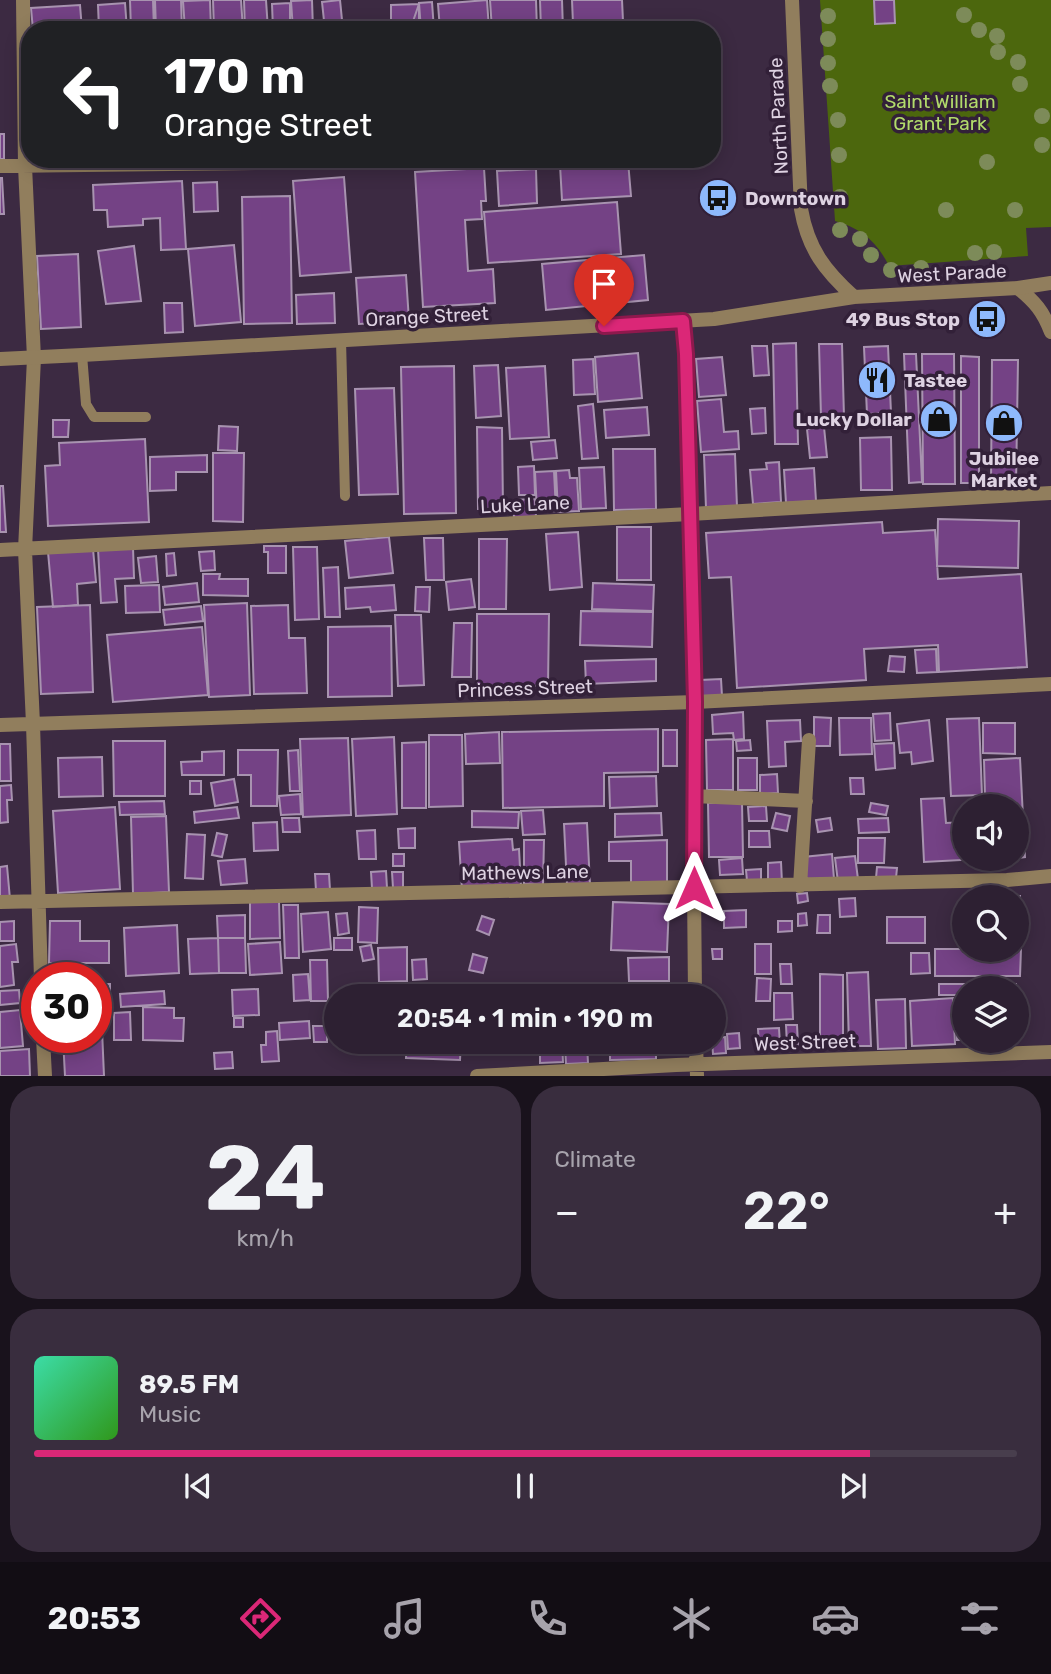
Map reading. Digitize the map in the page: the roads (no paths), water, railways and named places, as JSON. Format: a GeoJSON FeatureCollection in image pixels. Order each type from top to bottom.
{"type":"FeatureCollection","features":[{"type":"Feature","properties":{"kind":"street"},"geometry":{"type":"LineString","coordinates":[[23,0],[23,21]]}},
{"type":"Feature","properties":{"kind":"street","name":"North Parade"},"geometry":{"type":"LineString","coordinates":[[792,0],[803,220],[819,259],[854,298]]}},
{"type":"Feature","properties":{"kind":"street"},"geometry":{"type":"LineString","coordinates":[[0,166],[21,166]]}},
{"type":"Feature","properties":{"kind":"street"},"geometry":{"type":"LineString","coordinates":[[25,168],[34,358],[24,550],[40,962]]}},
{"type":"Feature","properties":{"kind":"street","name":"West Parade"},"geometry":{"type":"LineString","coordinates":[[854,298],[1018,288],[1051,283]]}},
{"type":"Feature","properties":{"kind":"street"},"geometry":{"type":"LineString","coordinates":[[1018,288],[1035,302],[1046,318],[1051,332]]}},
{"type":"Feature","properties":{"kind":"street","name":"Orange Street"},"geometry":{"type":"LineString","coordinates":[[0,359],[714,319],[854,298]]}},
{"type":"Feature","properties":{"kind":"street"},"geometry":{"type":"LineString","coordinates":[[683,321],[695,702],[695,984]]}},
{"type":"Feature","properties":{"kind":"street","name":"Luke Lane"},"geometry":{"type":"LineString","coordinates":[[0,550],[1051,493]]}},
{"type":"Feature","properties":{"kind":"street","name":"Princess Street"},"geometry":{"type":"LineString","coordinates":[[0,725],[695,702],[1051,684]]}},
{"type":"Feature","properties":{"kind":"street"},"geometry":{"type":"LineString","coordinates":[[800,886],[809,740]]}},
{"type":"Feature","properties":{"kind":"street"},"geometry":{"type":"LineString","coordinates":[[694,796],[806,801]]}},
{"type":"Feature","properties":{"kind":"street","name":"Mathews Lane"},"geometry":{"type":"LineString","coordinates":[[0,902],[800,886],[1007,880],[1051,876]]}},
{"type":"Feature","properties":{"kind":"street","name":"West Street"},"geometry":{"type":"LineString","coordinates":[[477,1076],[676,1065],[696,1070],[1051,1052]]}},
{"type":"Feature","properties":{"kind":"street"},"geometry":{"type":"LineString","coordinates":[[44,1053],[45,1076]]}},
{"type":"Feature","properties":{"kind":"lane"},"geometry":{"type":"LineString","coordinates":[[341,341],[345,496]]}},
{"type":"Feature","properties":{"kind":"lane"},"geometry":{"type":"LineString","coordinates":[[82,355],[86,404],[94,417],[146,417]]}},
{"type":"Feature","properties":{"kind":"place","name":"Downtown"},"geometry":{"type":"Point","coordinates":[718,198]}},
{"type":"Feature","properties":{"kind":"place","name":"49 Bus Stop"},"geometry":{"type":"Point","coordinates":[987,319]}},
{"type":"Feature","properties":{"kind":"place","name":"Tastee"},"geometry":{"type":"Point","coordinates":[877,380]}},
{"type":"Feature","properties":{"kind":"place","name":"Lucky Dollar"},"geometry":{"type":"Point","coordinates":[939,419]}},
{"type":"Feature","properties":{"kind":"place","name":"Jubilee Market"},"geometry":{"type":"Point","coordinates":[1004,423]}},
{"type":"Feature","properties":{"kind":"park label","name":"Saint William Grant Park"},"geometry":{"type":"Point","coordinates":[940,112]}}]}
